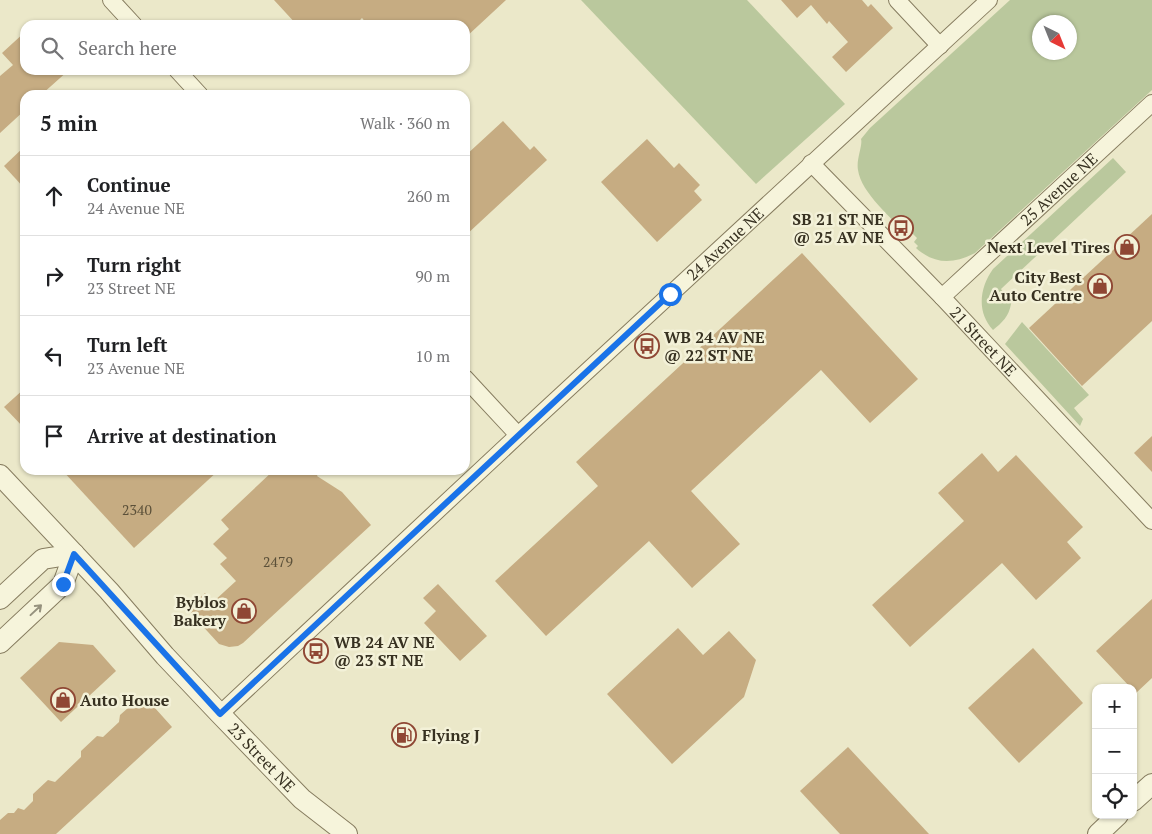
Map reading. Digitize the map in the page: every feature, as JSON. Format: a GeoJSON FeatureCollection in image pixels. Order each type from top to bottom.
{"type":"FeatureCollection","features":[{"type":"Feature","properties":{"kind":"street"},"geometry":{"type":"LineString","coordinates":[[111,0],[129,20]]}},
{"type":"Feature","properties":{"kind":"street"},"geometry":{"type":"LineString","coordinates":[[897,0],[940,46]]}},
{"type":"Feature","properties":{"kind":"street","name":"24 Avenue NE"},"geometry":{"type":"LineString","coordinates":[[220,714],[518,435],[989,0]]}},
{"type":"Feature","properties":{"kind":"street"},"geometry":{"type":"LineString","coordinates":[[181,75],[195,90]]}},
{"type":"Feature","properties":{"kind":"street","name":"25 Avenue NE"},"geometry":{"type":"LineString","coordinates":[[942,296],[1152,103]]}},
{"type":"Feature","properties":{"kind":"street","name":"21 Street NE"},"geometry":{"type":"LineString","coordinates":[[811,163],[942,296],[1152,521]]}},
{"type":"Feature","properties":{"kind":"street"},"geometry":{"type":"LineString","coordinates":[[470,383],[518,435]]}},
{"type":"Feature","properties":{"kind":"street","name":"23 Street NE"},"geometry":{"type":"LineString","coordinates":[[0,475],[220,714],[302,799],[347,834]]}},
{"type":"Feature","properties":{"kind":"street"},"geometry":{"type":"LineString","coordinates":[[0,599],[43,559],[74,554],[63,584],[0,643]]}},
{"type":"Feature","properties":{"kind":"street"},"geometry":{"type":"LineString","coordinates":[[1137,798],[1152,784]]}},
{"type":"Feature","properties":{"kind":"street"},"geometry":{"type":"LineString","coordinates":[[1098,834],[1114,819]]}},
{"type":"Feature","properties":{"kind":"green space"},"geometry":{"type":"Polygon","coordinates":[[[581,0],[747,0],[845,104],[756,184],[581,0]]]}},
{"type":"Feature","properties":{"kind":"green space"},"geometry":{"type":"Polygon","coordinates":[[[1010,0],[1152,0],[1152,90],[975,253],[967,257],[952,261],[937,260],[923,254],[916,248],[918,246],[914,242],[917,238],[912,233],[908,236],[886,214],[871,197],[860,179],[858,166],[861,139],[870,128],[1010,0]]]}},
{"type":"Feature","properties":{"kind":"green space"},"geometry":{"type":"Polygon","coordinates":[[[1113,158],[1126,172],[1001,289],[1011,304],[1005,319],[993,330],[984,315],[982,300],[985,284],[993,269],[1113,158]]]}},
{"type":"Feature","properties":{"kind":"green space"},"geometry":{"type":"Polygon","coordinates":[[[1022,322],[1089,395],[1074,408],[1083,419],[1080,426],[1005,344],[1022,322]]]}},
{"type":"Feature","properties":{"kind":"building"},"geometry":{"type":"Polygon","coordinates":[[[274,0],[506,0],[470,33],[470,20],[364,20],[362,18],[360,20],[292,20],[274,0]]]}},
{"type":"Feature","properties":{"kind":"building"},"geometry":{"type":"Polygon","coordinates":[[[781,0],[862,0],[868,7],[871,4],[893,28],[846,72],[832,57],[848,42],[829,21],[827,24],[811,5],[797,18],[781,0]]]}},
{"type":"Feature","properties":{"kind":"building"},"geometry":{"type":"Polygon","coordinates":[[[20,37],[20,75],[63,75],[47,90],[20,90],[20,115],[0,133],[0,76],[13,65],[2,53],[20,37]]]}},
{"type":"Feature","properties":{"kind":"building"},"geometry":{"type":"Polygon","coordinates":[[[503,121],[530,150],[534,146],[547,160],[470,231],[470,151],[503,121]]]}},
{"type":"Feature","properties":{"kind":"building"},"geometry":{"type":"Polygon","coordinates":[[[647,139],[674,168],[679,163],[700,185],[694,191],[702,200],[657,242],[601,182],[647,139]]]}},
{"type":"Feature","properties":{"kind":"building"},"geometry":{"type":"Polygon","coordinates":[[[20,151],[20,184],[4,166],[20,151]]]}},
{"type":"Feature","properties":{"kind":"building"},"geometry":{"type":"Polygon","coordinates":[[[1152,214],[1152,321],[1082,386],[1029,328],[1152,214]]]}},
{"type":"Feature","properties":{"kind":"building"},"geometry":{"type":"Polygon","coordinates":[[[802,253],[918,379],[870,423],[821,370],[691,491],[740,544],[692,588],[649,541],[546,636],[495,581],[598,486],[576,462],[802,253]]]}},
{"type":"Feature","properties":{"kind":"building"},"geometry":{"type":"Polygon","coordinates":[[[20,393],[20,424],[4,407],[20,393]]]}},
{"type":"Feature","properties":{"kind":"building"},"geometry":{"type":"Polygon","coordinates":[[[1152,436],[1152,472],[1134,453],[1152,436]]]}},
{"type":"Feature","properties":{"kind":"building"},"geometry":{"type":"Polygon","coordinates":[[[982,453],[998,472],[1016,455],[1083,527],[1067,542],[1081,558],[1036,600],[1002,563],[910,647],[872,605],[964,521],[938,493],[982,453]]]}},
{"type":"Feature","properties":{"kind":"building"},"geometry":{"type":"Polygon","coordinates":[[[67,475],[214,475],[134,548],[67,475]]]}},
{"type":"Feature","properties":{"kind":"building"},"geometry":{"type":"Polygon","coordinates":[[[269,475],[318,475],[342,492],[371,525],[243,643],[238,646],[229,647],[219,644],[187,609],[205,593],[213,602],[236,581],[220,564],[227,558],[213,544],[229,529],[221,520],[269,475]]]}},
{"type":"Feature","properties":{"kind":"building"},"geometry":{"type":"Polygon","coordinates":[[[438,584],[487,636],[460,661],[424,623],[436,611],[423,598],[438,584]]]}},
{"type":"Feature","properties":{"kind":"building"},"geometry":{"type":"Polygon","coordinates":[[[1152,599],[1152,678],[1137,692],[1137,684],[1127,684],[1096,651],[1152,599]]]}},
{"type":"Feature","properties":{"kind":"building"},"geometry":{"type":"Polygon","coordinates":[[[678,628],[703,655],[729,631],[756,660],[744,697],[672,764],[607,694],[678,628]]]}},
{"type":"Feature","properties":{"kind":"building","name":"Auto House"},"geometry":{"type":"Polygon","coordinates":[[[59,642],[93,645],[116,671],[61,722],[20,678],[59,642]]]}},
{"type":"Feature","properties":{"kind":"building"},"geometry":{"type":"Polygon","coordinates":[[[1033,648],[1083,703],[1019,763],[968,708],[1033,648]]]}},
{"type":"Feature","properties":{"kind":"building"},"geometry":{"type":"Polygon","coordinates":[[[146,698],[172,727],[56,834],[0,834],[0,820],[8,813],[14,813],[18,808],[24,810],[33,801],[33,794],[48,780],[55,782],[81,757],[81,751],[97,736],[103,737],[119,722],[120,715],[136,701],[141,703],[146,698]]]}},
{"type":"Feature","properties":{"kind":"building"},"geometry":{"type":"Polygon","coordinates":[[[848,747],[929,834],[840,834],[800,791],[848,747]]]}},
{"type":"Feature","properties":{"kind":"place","name":"SB 21 ST NE @ 25 AV NE"},"geometry":{"type":"Point","coordinates":[901,228]}},
{"type":"Feature","properties":{"kind":"place","name":"Next Level Tires"},"geometry":{"type":"Point","coordinates":[1127,247]}},
{"type":"Feature","properties":{"kind":"place","name":"City Best Auto Centre"},"geometry":{"type":"Point","coordinates":[1100,286]}},
{"type":"Feature","properties":{"kind":"place","name":"WB 24 AV NE @ 22 ST NE"},"geometry":{"type":"Point","coordinates":[647,346]}},
{"type":"Feature","properties":{"kind":"place","name":"Byblos Bakery"},"geometry":{"type":"Point","coordinates":[244,611]}},
{"type":"Feature","properties":{"kind":"place","name":"WB 24 AV NE @ 23 ST NE"},"geometry":{"type":"Point","coordinates":[316,651]}},
{"type":"Feature","properties":{"kind":"place","name":"Auto House"},"geometry":{"type":"Point","coordinates":[63,700]}},
{"type":"Feature","properties":{"kind":"place","name":"Flying J"},"geometry":{"type":"Point","coordinates":[404,735]}},
{"type":"Feature","properties":{"kind":"route"},"geometry":{"type":"LineString","coordinates":[[63,584],[74,554],[165,656],[220,714],[670,294]]}}]}
